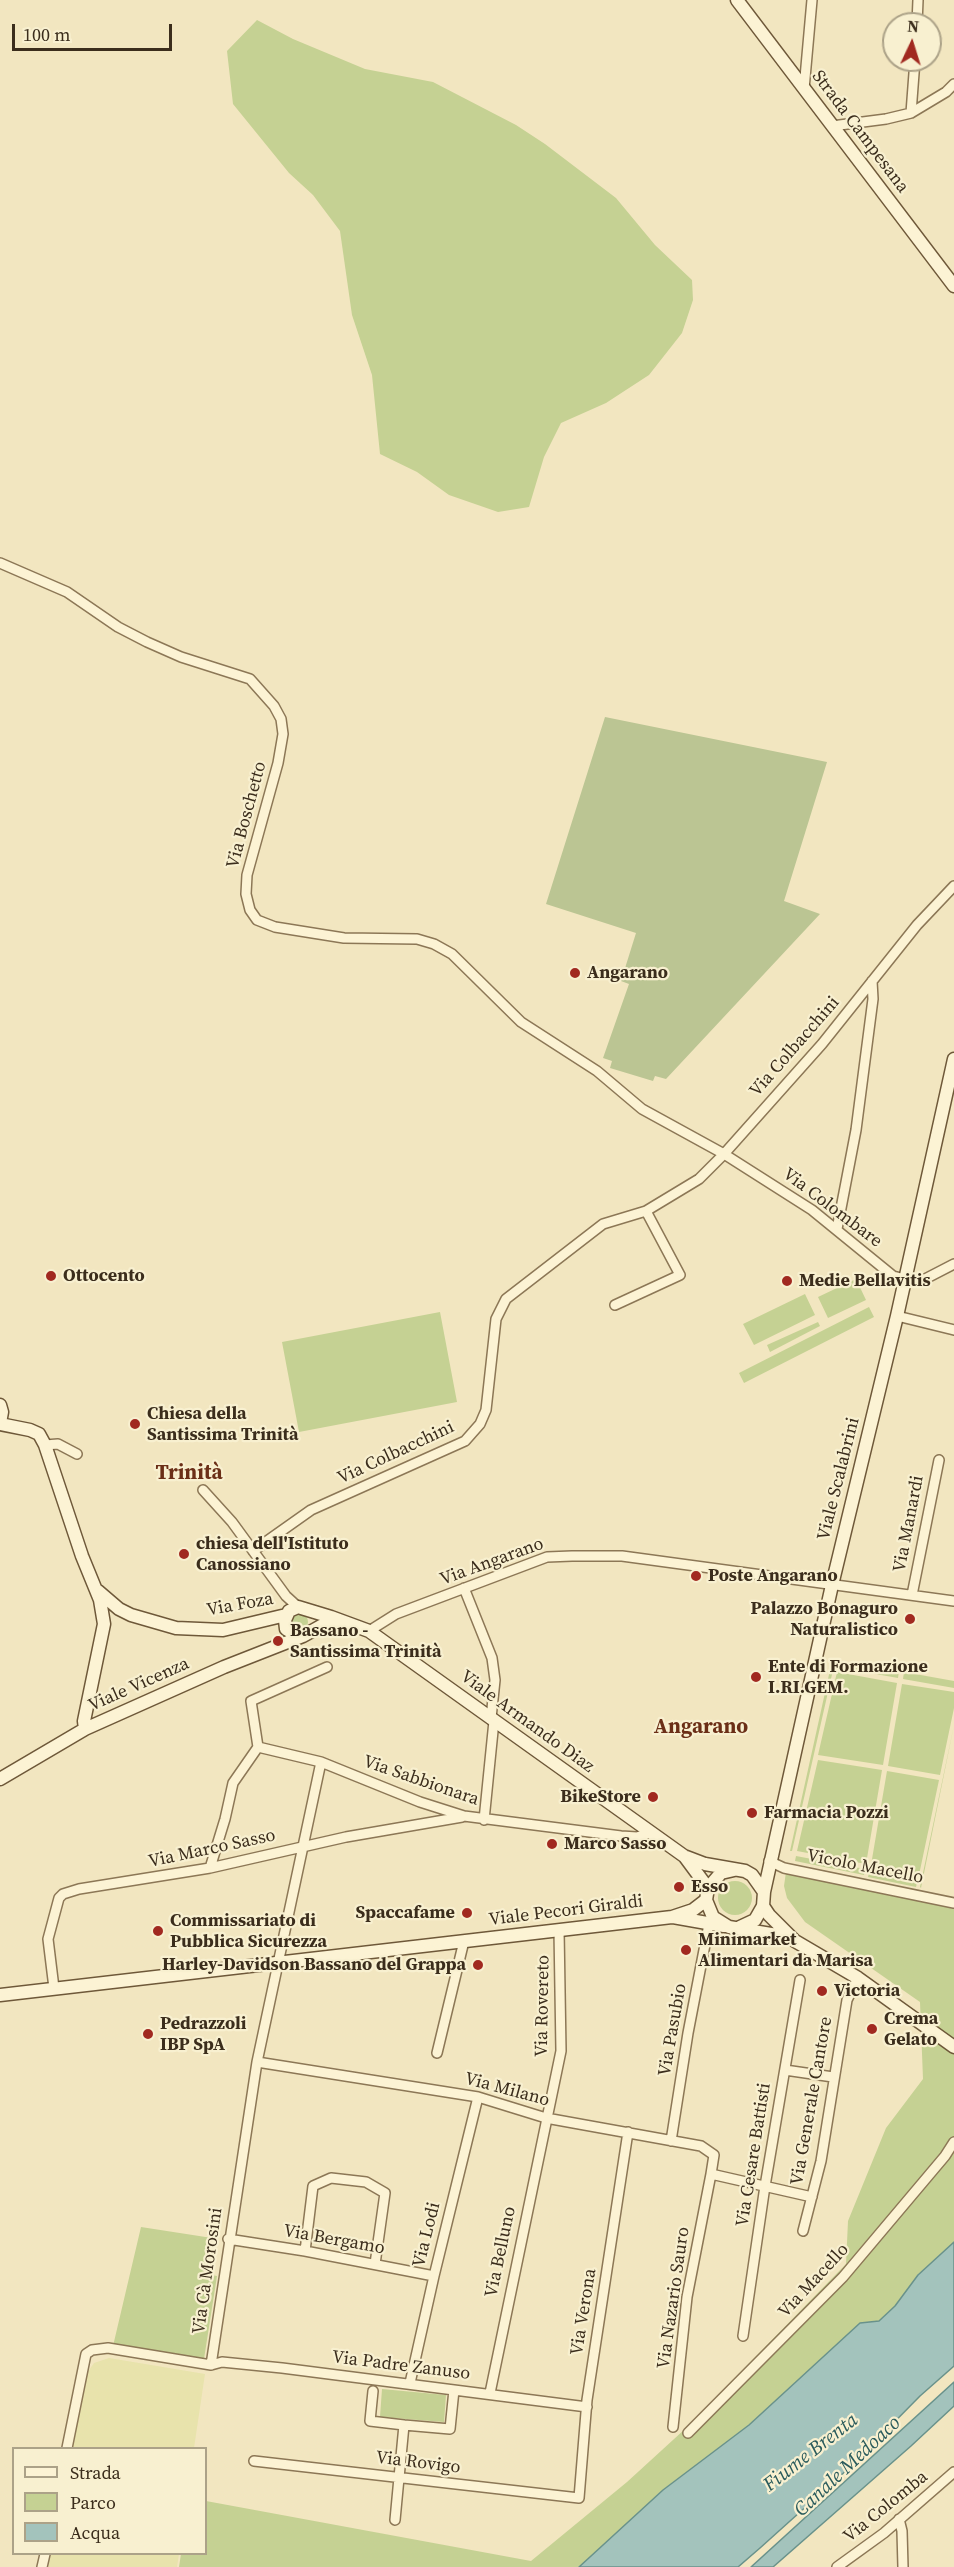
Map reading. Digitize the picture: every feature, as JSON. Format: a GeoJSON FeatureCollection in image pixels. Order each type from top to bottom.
{"type":"FeatureCollection","features":[{"type":"Feature","properties":{"kind":"street","name":"Strada Campesana"},"geometry":{"type":"LineString","coordinates":[[737,0],[954,286]]}},
{"type":"Feature","properties":{"kind":"street"},"geometry":{"type":"LineString","coordinates":[[804,89],[812,0]]}},
{"type":"Feature","properties":{"kind":"street"},"geometry":{"type":"LineString","coordinates":[[911,113],[914,72]]}},
{"type":"Feature","properties":{"kind":"street"},"geometry":{"type":"LineString","coordinates":[[832,126],[886,119],[911,113],[946,92],[954,84]]}},
{"type":"Feature","properties":{"kind":"street","name":"Via Boschetto"},"geometry":{"type":"LineString","coordinates":[[0,563],[67,592],[118,627],[147,642],[181,657],[250,679],[274,706],[283,734],[278,763],[247,875],[246,894],[250,910],[257,920],[275,927],[344,938],[417,939],[434,944],[452,954],[521,1022],[597,1071],[642,1109],[724,1154]]}},
{"type":"Feature","properties":{"kind":"street","name":"Via Colbacchini"},"geometry":{"type":"LineString","coordinates":[[253,1551],[311,1510],[465,1441],[480,1424],[486,1410],[496,1319],[506,1299],[603,1224],[646,1211],[699,1179],[822,1044],[917,925],[954,886]]}},
{"type":"Feature","properties":{"kind":"street"},"geometry":{"type":"LineString","coordinates":[[837,1229],[856,1130],[873,999],[872,981]]}},
{"type":"Feature","properties":{"kind":"street","name":"Viale Scalabrini"},"geometry":{"type":"LineString","coordinates":[[764,1893],[769,1862],[832,1585],[897,1316],[954,1059]]}},
{"type":"Feature","properties":{"kind":"street","name":"Via Colombare"},"geometry":{"type":"LineString","coordinates":[[724,1154],[796,1199],[837,1229],[893,1276],[904,1279]]}},
{"type":"Feature","properties":{"kind":"street"},"geometry":{"type":"LineString","coordinates":[[615,1305],[680,1275],[646,1211]]}},
{"type":"Feature","properties":{"kind":"street"},"geometry":{"type":"LineString","coordinates":[[904,1279],[925,1279],[954,1264]]}},
{"type":"Feature","properties":{"kind":"street"},"geometry":{"type":"LineString","coordinates":[[897,1316],[954,1330]]}},
{"type":"Feature","properties":{"kind":"street"},"geometry":{"type":"LineString","coordinates":[[0,1405],[2,1412],[0,1424],[39,1434],[45,1445],[82,1556],[98,1590],[104,1624],[84,1720],[85,1729]]}},
{"type":"Feature","properties":{"kind":"street"},"geometry":{"type":"LineString","coordinates":[[45,1445],[58,1444],[77,1454]]}},
{"type":"Feature","properties":{"kind":"street","name":"Via Manardi"},"geometry":{"type":"LineString","coordinates":[[912,1595],[939,1460]]}},
{"type":"Feature","properties":{"kind":"street"},"geometry":{"type":"LineString","coordinates":[[203,1490],[218,1504],[295,1611],[314,1622],[311,1630]]}},
{"type":"Feature","properties":{"kind":"street","name":"Via Angarano"},"geometry":{"type":"LineString","coordinates":[[369,1631],[396,1614],[547,1557],[622,1556],[954,1601]]}},
{"type":"Feature","properties":{"kind":"street","name":"Via Sabbionara"},"geometry":{"type":"LineString","coordinates":[[258,1747],[321,1762],[420,1802],[484,1820],[495,1680],[492,1658],[464,1588]]}},
{"type":"Feature","properties":{"kind":"street","name":"Via Foza"},"geometry":{"type":"LineString","coordinates":[[98,1590],[119,1609],[131,1616]]}},
{"type":"Feature","properties":{"kind":"street"},"geometry":{"type":"LineString","coordinates":[[295,1611],[286,1629],[298,1636]]}},
{"type":"Feature","properties":{"kind":"street","name":"Via Foza"},"geometry":{"type":"LineString","coordinates":[[104,1624],[113,1613],[176,1628],[214,1630],[295,1611]]}},
{"type":"Feature","properties":{"kind":"street","name":"Viale Armando Diaz"},"geometry":{"type":"LineString","coordinates":[[295,1611],[346,1622],[369,1631],[684,1856],[705,1864],[752,1875]]}},
{"type":"Feature","properties":{"kind":"street"},"geometry":{"type":"LineString","coordinates":[[311,1630],[334,1622],[346,1622]]}},
{"type":"Feature","properties":{"kind":"street","name":"Viale Vicenza"},"geometry":{"type":"LineString","coordinates":[[0,1779],[85,1729],[311,1630]]}},
{"type":"Feature","properties":{"kind":"street"},"geometry":{"type":"LineString","coordinates":[[210,1869],[225,1820],[233,1783],[258,1747],[251,1701],[327,1667]]}},
{"type":"Feature","properties":{"kind":"street"},"geometry":{"type":"LineString","coordinates":[[278,1963],[321,1762]]}},
{"type":"Feature","properties":{"kind":"street","name":"Via Marco Sasso"},"geometry":{"type":"LineString","coordinates":[[54,1988],[48,1939],[59,1898],[63,1894],[79,1888],[210,1869],[302,1847],[464,1816]]}},
{"type":"Feature","properties":{"kind":"street"},"geometry":{"type":"LineString","coordinates":[[484,1820],[621,1836],[637,1837],[650,1833]]}},
{"type":"Feature","properties":{"kind":"street","name":"Viale Armando Diaz"},"geometry":{"type":"LineString","coordinates":[[684,1856],[707,1894],[713,1917],[734,1927]]}},
{"type":"Feature","properties":{"kind":"street"},"geometry":{"type":"LineString","coordinates":[[734,1927],[755,1920],[763,1906],[764,1893],[752,1875],[769,1862]]}},
{"type":"Feature","properties":{"kind":"street","name":"Vicolo Macello"},"geometry":{"type":"LineString","coordinates":[[769,1862],[784,1868],[954,1903]]}},
{"type":"Feature","properties":{"kind":"street"},"geometry":{"type":"LineString","coordinates":[[707,1894],[722,1873],[736,1870]]}},
{"type":"Feature","properties":{"kind":"street","name":"Viale Pecori Giraldi"},"geometry":{"type":"LineString","coordinates":[[0,1995],[672,1917],[693,1910],[707,1894]]}},
{"type":"Feature","properties":{"kind":"street"},"geometry":{"type":"LineString","coordinates":[[763,1906],[779,1926],[793,1938],[858,1978],[954,2046]]}},
{"type":"Feature","properties":{"kind":"street","name":"Viale Pecori Giraldi"},"geometry":{"type":"LineString","coordinates":[[672,1917],[734,1927]]}},
{"type":"Feature","properties":{"kind":"street","name":"Via Pasubio"},"geometry":{"type":"LineString","coordinates":[[671,2141],[688,2033],[710,1924]]}},
{"type":"Feature","properties":{"kind":"street"},"geometry":{"type":"LineString","coordinates":[[734,1927],[793,1938]]}},
{"type":"Feature","properties":{"kind":"street","name":"Via Rovereto"},"geometry":{"type":"LineString","coordinates":[[546,2118],[561,2051],[559,1930]]}},
{"type":"Feature","properties":{"kind":"street"},"geometry":{"type":"LineString","coordinates":[[437,2053],[464,1941]]}},
{"type":"Feature","properties":{"kind":"street","name":"Via Cà Morosini"},"geometry":{"type":"LineString","coordinates":[[211,2365],[228,2239],[257,2062],[278,1963]]}},
{"type":"Feature","properties":{"kind":"street","name":"Via Generale Cantore"},"geometry":{"type":"LineString","coordinates":[[803,2231],[821,2161],[847,2000],[858,1978]]}},
{"type":"Feature","properties":{"kind":"street","name":"Via Cesare Battisti"},"geometry":{"type":"LineString","coordinates":[[743,2336],[765,2186],[800,1980]]}},
{"type":"Feature","properties":{"kind":"street","name":"Via Milano"},"geometry":{"type":"LineString","coordinates":[[257,2062],[478,2097],[546,2118],[702,2146],[714,2155],[711,2174]]}},
{"type":"Feature","properties":{"kind":"street"},"geometry":{"type":"LineString","coordinates":[[785,2070],[833,2077]]}},
{"type":"Feature","properties":{"kind":"street","name":"Via Lodi"},"geometry":{"type":"LineString","coordinates":[[410,2383],[478,2097]]}},
{"type":"Feature","properties":{"kind":"street","name":"Via Belluno"},"geometry":{"type":"LineString","coordinates":[[490,2393],[546,2118]]}},
{"type":"Feature","properties":{"kind":"street","name":"Via Verona"},"geometry":{"type":"LineString","coordinates":[[579,2498],[587,2407],[628,2132]]}},
{"type":"Feature","properties":{"kind":"street","name":"Via Macello"},"geometry":{"type":"LineString","coordinates":[[688,2433],[843,2277],[945,2156],[954,2142]]}},
{"type":"Feature","properties":{"kind":"street"},"geometry":{"type":"LineString","coordinates":[[711,2174],[812,2197]]}},
{"type":"Feature","properties":{"kind":"street","name":"Via Nazario Sauro"},"geometry":{"type":"LineString","coordinates":[[674,2427],[687,2297],[711,2174]]}},
{"type":"Feature","properties":{"kind":"street"},"geometry":{"type":"LineString","coordinates":[[305,2251],[313,2186],[331,2178],[366,2182],[385,2193],[375,2264]]}},
{"type":"Feature","properties":{"kind":"street","name":"Via Bergamo"},"geometry":{"type":"LineString","coordinates":[[228,2239],[305,2251],[434,2276]]}},
{"type":"Feature","properties":{"kind":"street"},"geometry":{"type":"LineString","coordinates":[[67,2447],[86,2354],[92,2350],[108,2348],[211,2365]]}},
{"type":"Feature","properties":{"kind":"street","name":"Via Padre Zanuso"},"geometry":{"type":"LineString","coordinates":[[211,2365],[222,2362],[410,2383],[587,2407]]}},
{"type":"Feature","properties":{"kind":"street"},"geometry":{"type":"LineString","coordinates":[[373,2391],[370,2421],[450,2429],[454,2390]]}},
{"type":"Feature","properties":{"kind":"street"},"geometry":{"type":"LineString","coordinates":[[395,2520],[404,2425]]}},
{"type":"Feature","properties":{"kind":"street","name":"Via Rovigo"},"geometry":{"type":"LineString","coordinates":[[254,2461],[579,2498]]}},
{"type":"Feature","properties":{"kind":"street","name":"Via Colomba"},"geometry":{"type":"LineString","coordinates":[[837,2567],[899,2519],[954,2472]]}},
{"type":"Feature","properties":{"kind":"street"},"geometry":{"type":"LineString","coordinates":[[899,2519],[902,2531],[903,2567]]}},
{"type":"Feature","properties":{"kind":"shaded area"},"geometry":{"type":"Polygon","coordinates":[[[109,2358],[205,2374],[194,2447],[72,2447],[87,2373],[94,2363],[109,2358]]]}},
{"type":"Feature","properties":{"kind":"shaded area"},"geometry":{"type":"Polygon","coordinates":[[[51,2555],[179,2555],[177,2567],[48,2567],[51,2555]]]}},
{"type":"Feature","properties":{"kind":"green space"},"geometry":{"type":"Polygon","coordinates":[[[257,20],[293,39],[365,69],[433,82],[516,125],[616,198],[655,245],[692,280],[693,300],[682,333],[649,375],[606,403],[561,423],[544,457],[529,507],[498,512],[449,495],[417,472],[380,454],[372,375],[352,315],[340,231],[313,195],[289,173],[233,104],[227,51],[257,20]]]}},
{"type":"Feature","properties":{"kind":"green space"},"geometry":{"type":"Polygon","coordinates":[[[605,717],[827,762],[784,901],[820,914],[666,1079],[655,1076],[653,1081],[610,1068],[612,1061],[603,1058],[629,984],[621,981],[636,933],[546,904],[605,717]]]}},
{"type":"Feature","properties":{"kind":"green space"},"geometry":{"type":"Polygon","coordinates":[[[856,1279],[866,1300],[828,1318],[818,1297],[856,1279]]]}},
{"type":"Feature","properties":{"kind":"green space"},"geometry":{"type":"Polygon","coordinates":[[[805,1294],[815,1315],[754,1345],[743,1324],[805,1294]]]}},
{"type":"Feature","properties":{"kind":"green space"},"geometry":{"type":"Polygon","coordinates":[[[869,1307],[874,1317],[744,1383],[739,1373],[869,1307]]]}},
{"type":"Feature","properties":{"kind":"green space"},"geometry":{"type":"Polygon","coordinates":[[[440,1312],[457,1402],[299,1432],[282,1342],[440,1312]]]}},
{"type":"Feature","properties":{"kind":"green space"},"geometry":{"type":"Polygon","coordinates":[[[818,1322],[820,1326],[770,1352],[767,1345],[818,1322]]]}},
{"type":"Feature","properties":{"kind":"green space"},"geometry":{"type":"Polygon","coordinates":[[[299,1613],[305,1616],[308,1622],[305,1628],[299,1631],[293,1628],[290,1622],[293,1616],[299,1613]]]}},
{"type":"Feature","properties":{"kind":"green space"},"geometry":{"type":"Polygon","coordinates":[[[833,1660],[899,1671],[898,1678],[831,1666],[833,1660]]]}},
{"type":"Feature","properties":{"kind":"green space"},"geometry":{"type":"Polygon","coordinates":[[[830,1670],[833,1670],[792,1851],[790,1851],[830,1670]]]}},
{"type":"Feature","properties":{"kind":"green space"},"geometry":{"type":"Polygon","coordinates":[[[837,1672],[897,1683],[883,1765],[818,1755],[837,1672]]]}},
{"type":"Feature","properties":{"kind":"green space"},"geometry":{"type":"Polygon","coordinates":[[[904,1672],[954,1681],[954,1688],[903,1679],[904,1672]]]}},
{"type":"Feature","properties":{"kind":"green space"},"geometry":{"type":"Polygon","coordinates":[[[902,1684],[954,1692],[954,1708],[940,1775],[888,1766],[902,1684]]]}},
{"type":"Feature","properties":{"kind":"green space"},"geometry":{"type":"Polygon","coordinates":[[[954,1725],[921,1888],[920,1887],[954,1725]]]}},
{"type":"Feature","properties":{"kind":"green space"},"geometry":{"type":"Polygon","coordinates":[[[818,1760],[882,1770],[866,1864],[797,1851],[818,1760]]]}},
{"type":"Feature","properties":{"kind":"green space"},"geometry":{"type":"Polygon","coordinates":[[[887,1771],[939,1780],[919,1875],[871,1865],[887,1771]]]}},
{"type":"Feature","properties":{"kind":"green space"},"geometry":{"type":"Polygon","coordinates":[[[796,1856],[865,1869],[864,1875],[795,1861],[796,1856]]]}},
{"type":"Feature","properties":{"kind":"green space"},"geometry":{"type":"Polygon","coordinates":[[[870,1869],[918,1879],[916,1887],[868,1877],[870,1869]]]}},
{"type":"Feature","properties":{"kind":"green space"},"geometry":{"type":"Polygon","coordinates":[[[786,1872],[912,1897],[954,1909],[954,2242],[918,2275],[895,2306],[879,2321],[860,2323],[749,2425],[663,2490],[579,2567],[179,2567],[181,2555],[207,2555],[207,2501],[531,2561],[627,2482],[685,2429],[846,2264],[848,2221],[886,2128],[923,2079],[920,2002],[805,1922],[787,1898],[784,1886],[786,1872]]]}},
{"type":"Feature","properties":{"kind":"green space"},"geometry":{"type":"Polygon","coordinates":[[[735,1881],[747,1886],[752,1898],[747,1910],[735,1915],[723,1910],[718,1898],[723,1886],[735,1881]]]}},
{"type":"Feature","properties":{"kind":"green space"},"geometry":{"type":"Polygon","coordinates":[[[141,2227],[212,2238],[206,2274],[217,2276],[204,2359],[113,2346],[141,2227]]]}},
{"type":"Feature","properties":{"kind":"green space"},"geometry":{"type":"Polygon","coordinates":[[[382,2389],[446,2395],[444,2422],[380,2417],[382,2389]]]}},
{"type":"Feature","properties":{"kind":"water","name":"Fiume Brenta"},"geometry":{"type":"Polygon","coordinates":[[[954,2242],[954,2366],[920,2396],[849,2468],[760,2548],[738,2567],[579,2567],[663,2490],[749,2425],[860,2323],[879,2321],[895,2306],[918,2275],[954,2242]]]}},
{"type":"Feature","properties":{"kind":"water","name":"Canale Medoaco"},"geometry":{"type":"Polygon","coordinates":[[[954,2382],[954,2406],[911,2446],[773,2567],[751,2567],[954,2382]]]}},
{"type":"Feature","properties":{"kind":"place","name":"Angarano"},"geometry":{"type":"Point","coordinates":[575,973]}},
{"type":"Feature","properties":{"kind":"place","name":"Ottocento"},"geometry":{"type":"Point","coordinates":[51,1276]}},
{"type":"Feature","properties":{"kind":"place","name":"Medie Bellavitis"},"geometry":{"type":"Point","coordinates":[787,1281]}},
{"type":"Feature","properties":{"kind":"place","name":"Chiesa della Santissima Trinità"},"geometry":{"type":"Point","coordinates":[135,1424]}},
{"type":"Feature","properties":{"kind":"place","name":"chiesa dell'Istituto Canossiano"},"geometry":{"type":"Point","coordinates":[184,1554]}},
{"type":"Feature","properties":{"kind":"place","name":"Poste Angarano"},"geometry":{"type":"Point","coordinates":[696,1576]}},
{"type":"Feature","properties":{"kind":"place","name":"Palazzo Bonaguro Naturalistico"},"geometry":{"type":"Point","coordinates":[910,1619]}},
{"type":"Feature","properties":{"kind":"place","name":"Bassano - Santissima Trinità"},"geometry":{"type":"Point","coordinates":[278,1641]}},
{"type":"Feature","properties":{"kind":"place","name":"Ente di Formazione I.RI.GEM."},"geometry":{"type":"Point","coordinates":[756,1677]}},
{"type":"Feature","properties":{"kind":"place","name":"BikeStore"},"geometry":{"type":"Point","coordinates":[653,1797]}},
{"type":"Feature","properties":{"kind":"place","name":"Farmacia Pozzi"},"geometry":{"type":"Point","coordinates":[752,1813]}},
{"type":"Feature","properties":{"kind":"place","name":"Marco Sasso"},"geometry":{"type":"Point","coordinates":[552,1844]}},
{"type":"Feature","properties":{"kind":"place","name":"Esso"},"geometry":{"type":"Point","coordinates":[679,1887]}},
{"type":"Feature","properties":{"kind":"place","name":"Spaccafame"},"geometry":{"type":"Point","coordinates":[467,1913]}},
{"type":"Feature","properties":{"kind":"place","name":"Commissariato di Pubblica Sicurezza"},"geometry":{"type":"Point","coordinates":[158,1931]}},
{"type":"Feature","properties":{"kind":"place","name":"Minimarket Alimentari da Marisa"},"geometry":{"type":"Point","coordinates":[686,1950]}},
{"type":"Feature","properties":{"kind":"place","name":"Harley-Davidson Bassano del Grappa"},"geometry":{"type":"Point","coordinates":[478,1965]}},
{"type":"Feature","properties":{"kind":"place","name":"Victoria"},"geometry":{"type":"Point","coordinates":[822,1991]}},
{"type":"Feature","properties":{"kind":"place","name":"Crema Gelato"},"geometry":{"type":"Point","coordinates":[872,2029]}},
{"type":"Feature","properties":{"kind":"place","name":"Pedrazzoli IBP SpA"},"geometry":{"type":"Point","coordinates":[148,2034]}},
{"type":"Feature","properties":{"kind":"district","name":"Trinità"},"geometry":{"type":"Point","coordinates":[189,1474]}},
{"type":"Feature","properties":{"kind":"district","name":"Angarano"},"geometry":{"type":"Point","coordinates":[701,1728]}}]}
